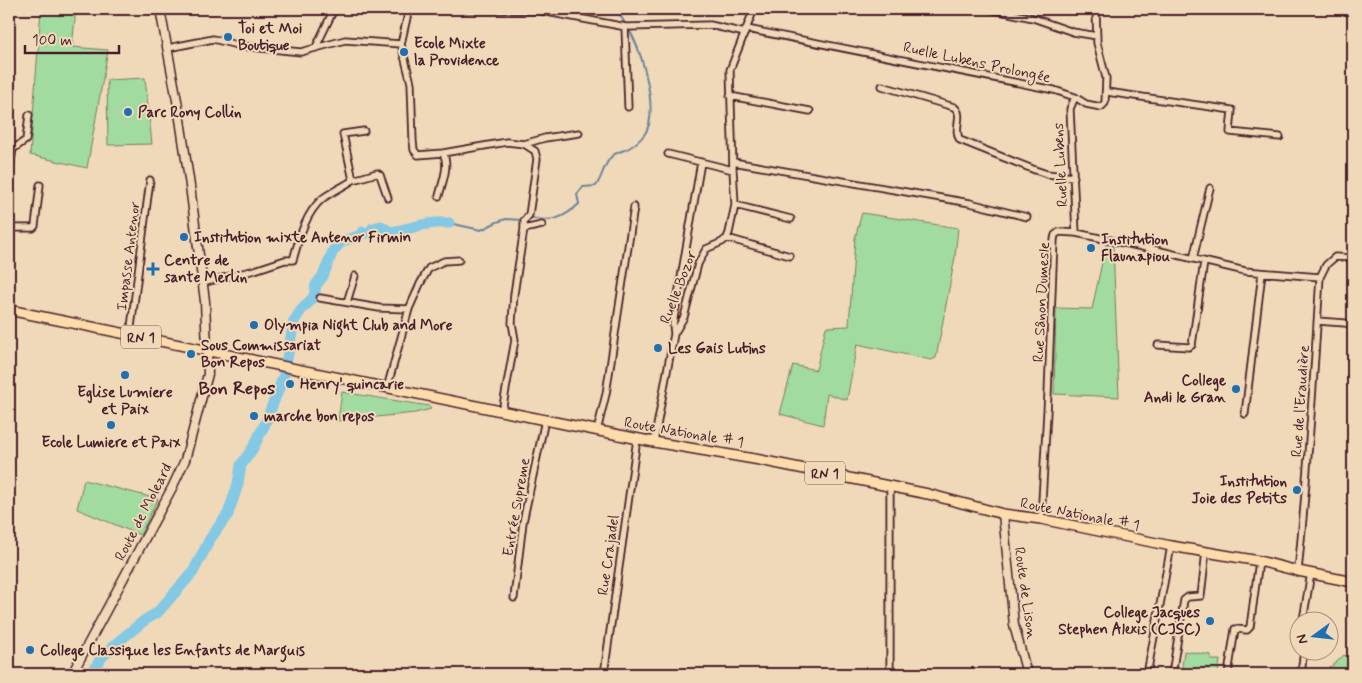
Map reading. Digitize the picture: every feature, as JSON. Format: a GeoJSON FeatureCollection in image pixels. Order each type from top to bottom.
{"type":"FeatureCollection","features":[{"type":"Feature","properties":{"kind":"main road","name":"Route Nationale # 1"},"geometry":{"type":"LineString","coordinates":[[9,310],[637,439],[760,460],[890,486],[1003,514],[1041,519],[1171,546],[1259,561],[1353,582]]}},
{"type":"Feature","properties":{"kind":"street","name":"Route de Moleard"},"geometry":{"type":"LineString","coordinates":[[72,674],[172,488],[185,460],[208,374],[208,351],[202,283],[186,158],[160,9]]}},
{"type":"Feature","properties":{"kind":"street"},"geometry":{"type":"LineString","coordinates":[[316,47],[334,9]]}},
{"type":"Feature","properties":{"kind":"street"},"geometry":{"type":"LineString","coordinates":[[409,9],[401,44],[411,83],[414,150],[418,155],[443,153],[507,142],[524,144],[579,133]]}},
{"type":"Feature","properties":{"kind":"street","name":"Ruelle Lubens Prolongée"},"geometry":{"type":"LineString","coordinates":[[468,9],[536,10],[625,27],[710,25],[1054,90],[1075,97],[1086,104],[1101,106],[1105,102],[1107,92]]}},
{"type":"Feature","properties":{"kind":"street"},"geometry":{"type":"LineString","coordinates":[[754,9],[730,70],[732,170],[735,204],[727,238],[790,256]]}},
{"type":"Feature","properties":{"kind":"street"},"geometry":{"type":"LineString","coordinates":[[990,9],[1033,18],[1073,32],[1097,36]]}},
{"type":"Feature","properties":{"kind":"street"},"geometry":{"type":"LineString","coordinates":[[1096,9],[1097,43],[1106,78],[1107,92],[1232,110],[1230,132],[1280,137]]}},
{"type":"Feature","properties":{"kind":"street"},"geometry":{"type":"LineString","coordinates":[[625,27],[628,108]]}},
{"type":"Feature","properties":{"kind":"street"},"geometry":{"type":"LineString","coordinates":[[168,48],[213,39],[242,46],[301,52],[345,40],[401,44]]}},
{"type":"Feature","properties":{"kind":"street"},"geometry":{"type":"LineString","coordinates":[[882,86],[954,107],[958,110],[959,114],[956,132],[960,140],[1047,174],[1074,177]]}},
{"type":"Feature","properties":{"kind":"street"},"geometry":{"type":"LineString","coordinates":[[730,96],[810,111]]}},
{"type":"Feature","properties":{"kind":"street","name":"Ruelle Lubens"},"geometry":{"type":"LineString","coordinates":[[1075,97],[1070,108],[1076,233]]}},
{"type":"Feature","properties":{"kind":"street"},"geometry":{"type":"LineString","coordinates":[[9,173],[13,149],[26,140],[29,115]]}},
{"type":"Feature","properties":{"kind":"street"},"geometry":{"type":"LineString","coordinates":[[353,180],[343,134],[364,131]]}},
{"type":"Feature","properties":{"kind":"street"},"geometry":{"type":"LineString","coordinates":[[502,411],[515,340],[512,323],[514,294],[524,220],[529,215],[537,159],[535,151],[539,140]]}},
{"type":"Feature","properties":{"kind":"street"},"geometry":{"type":"LineString","coordinates":[[524,144],[535,151]]}},
{"type":"Feature","properties":{"kind":"street"},"geometry":{"type":"LineString","coordinates":[[439,196],[446,165],[446,158],[443,153]]}},
{"type":"Feature","properties":{"kind":"street"},"geometry":{"type":"LineString","coordinates":[[668,154],[732,170]]}},
{"type":"Feature","properties":{"kind":"street"},"geometry":{"type":"LineString","coordinates":[[674,334],[673,324],[701,162]]}},
{"type":"Feature","properties":{"kind":"street"},"geometry":{"type":"LineString","coordinates":[[733,162],[970,203],[1027,217]]}},
{"type":"Feature","properties":{"kind":"street"},"geometry":{"type":"LineString","coordinates":[[202,283],[285,260],[293,260],[299,238],[311,213],[322,199],[353,180],[377,173],[380,175],[388,198]]}},
{"type":"Feature","properties":{"kind":"street","name":"Impasse Antenor"},"geometry":{"type":"LineString","coordinates":[[130,335],[150,180]]}},
{"type":"Feature","properties":{"kind":"street"},"geometry":{"type":"LineString","coordinates":[[9,228],[32,228],[35,226],[40,185]]}},
{"type":"Feature","properties":{"kind":"street"},"geometry":{"type":"LineString","coordinates":[[1193,259],[1210,188]]}},
{"type":"Feature","properties":{"kind":"street"},"geometry":{"type":"LineString","coordinates":[[735,204],[790,219]]}},
{"type":"Feature","properties":{"kind":"street"},"geometry":{"type":"LineString","coordinates":[[597,430],[606,394],[634,207]]}},
{"type":"Feature","properties":{"kind":"street"},"geometry":{"type":"LineString","coordinates":[[524,229],[542,224]]}},
{"type":"Feature","properties":{"kind":"street","name":"Rue Sânon Dumesle"},"geometry":{"type":"LineString","coordinates":[[1041,519],[1055,235],[1059,232],[1076,233],[1245,271],[1320,276]]}},
{"type":"Feature","properties":{"kind":"street","name":"Ruelle Bozor"},"geometry":{"type":"LineString","coordinates":[[654,442],[674,334],[684,317],[698,264],[706,249],[727,238]]}},
{"type":"Feature","properties":{"kind":"street"},"geometry":{"type":"LineString","coordinates":[[1320,276],[1326,264],[1335,257],[1353,258]]}},
{"type":"Feature","properties":{"kind":"street"},"geometry":{"type":"LineString","coordinates":[[387,388],[409,309],[429,268],[444,261],[459,260]]}},
{"type":"Feature","properties":{"kind":"street"},"geometry":{"type":"LineString","coordinates":[[1158,345],[1189,347],[1192,345],[1204,262]]}},
{"type":"Feature","properties":{"kind":"street"},"geometry":{"type":"LineString","coordinates":[[1245,414],[1262,272]]}},
{"type":"Feature","properties":{"kind":"street"},"geometry":{"type":"LineString","coordinates":[[347,302],[355,276]]}},
{"type":"Feature","properties":{"kind":"street","name":"Rue de l'Eraudière"},"geometry":{"type":"LineString","coordinates":[[1298,571],[1307,477],[1320,276]]}},
{"type":"Feature","properties":{"kind":"street"},"geometry":{"type":"LineString","coordinates":[[320,298],[379,308],[409,309]]}},
{"type":"Feature","properties":{"kind":"street"},"geometry":{"type":"LineString","coordinates":[[1317,321],[1353,325]]}},
{"type":"Feature","properties":{"kind":"street","name":"Entrée Supreme"},"geometry":{"type":"LineString","coordinates":[[514,598],[523,522],[545,420]]}},
{"type":"Feature","properties":{"kind":"street","name":"Rue Crajadel"},"geometry":{"type":"LineString","coordinates":[[604,674],[637,439]]}},
{"type":"Feature","properties":{"kind":"street"},"geometry":{"type":"LineString","coordinates":[[890,486],[890,674]]}},
{"type":"Feature","properties":{"kind":"street","name":"Route de Lison"},"geometry":{"type":"LineString","coordinates":[[1003,514],[1014,625],[1027,674]]}},
{"type":"Feature","properties":{"kind":"street"},"geometry":{"type":"LineString","coordinates":[[1147,674],[1171,546]]}},
{"type":"Feature","properties":{"kind":"street"},"geometry":{"type":"LineString","coordinates":[[1172,674],[1184,600],[1188,597],[1201,596],[1206,551]]}},
{"type":"Feature","properties":{"kind":"street"},"geometry":{"type":"LineString","coordinates":[[1228,674],[1235,629],[1247,630],[1250,627],[1259,561]]}},
{"type":"Feature","properties":{"kind":"street"},"geometry":{"type":"LineString","coordinates":[[1305,610],[1311,573]]}},
{"type":"Feature","properties":{"kind":"street"},"geometry":{"type":"LineString","coordinates":[[1301,674],[1303,660]]}},
{"type":"Feature","properties":{"kind":"green space"},"geometry":{"type":"Polygon","coordinates":[[[41,9],[76,9],[72,47],[108,50],[87,168],[30,155],[41,9]]]}},
{"type":"Feature","properties":{"kind":"green space","name":"Parc Rony Collin"},"geometry":{"type":"Polygon","coordinates":[[[145,78],[152,144],[108,145],[107,80],[145,78]]]}},
{"type":"Feature","properties":{"kind":"green space"},"geometry":{"type":"Polygon","coordinates":[[[862,213],[958,228],[955,257],[936,358],[931,360],[857,344],[847,400],[827,394],[823,425],[780,414],[793,365],[816,370],[826,327],[849,326],[855,238],[862,213]]]}},
{"type":"Feature","properties":{"kind":"green space"},"geometry":{"type":"Polygon","coordinates":[[[1106,244],[1113,245],[1119,397],[1054,394],[1056,308],[1092,309],[1106,244]]]}},
{"type":"Feature","properties":{"kind":"green space"},"geometry":{"type":"Polygon","coordinates":[[[342,392],[429,406],[431,409],[415,413],[338,421],[342,392]]]}},
{"type":"Feature","properties":{"kind":"green space"},"geometry":{"type":"Polygon","coordinates":[[[84,480],[158,499],[140,535],[77,509],[84,480]]]}},
{"type":"Feature","properties":{"kind":"green space"},"geometry":{"type":"Polygon","coordinates":[[[1184,651],[1211,655],[1211,660],[1220,660],[1218,674],[1181,674],[1184,651]]]}},
{"type":"Feature","properties":{"kind":"green space"},"geometry":{"type":"Polygon","coordinates":[[[1344,655],[1353,659],[1353,674],[1324,674],[1340,660],[1344,655]]]}},
{"type":"Feature","properties":{"kind":"waterway"},"geometry":{"type":"LineString","coordinates":[[528,220],[531,218],[545,220],[557,218],[573,209],[579,204],[577,194],[583,187],[596,186],[612,156],[637,142],[649,126],[650,100],[645,71],[632,35],[616,9]]}},
{"type":"Feature","properties":{"kind":"waterway"},"geometry":{"type":"LineString","coordinates":[[449,223],[481,230],[506,219],[523,220]]}},
{"type":"Feature","properties":{"kind":"waterway"},"geometry":{"type":"LineString","coordinates":[[92,674],[101,658],[145,620],[157,613],[193,572],[210,539],[228,514],[238,484],[241,465],[253,448],[265,424],[284,375],[294,321],[302,309],[314,297],[316,285],[323,276],[333,251],[342,241],[359,236],[363,232],[369,233],[373,228],[381,226],[390,232],[427,224],[449,223]]}},
{"type":"Feature","properties":{"kind":"place","name":"Toi et Moi Boutique"},"geometry":{"type":"Point","coordinates":[228,37]}},
{"type":"Feature","properties":{"kind":"place","name":"Ecole Mixte la Providence"},"geometry":{"type":"Point","coordinates":[404,52]}},
{"type":"Feature","properties":{"kind":"place","name":"Parc Rony Collin"},"geometry":{"type":"Point","coordinates":[128,112]}},
{"type":"Feature","properties":{"kind":"place","name":"Institution mixte Antenor Firmin"},"geometry":{"type":"Point","coordinates":[184,237]}},
{"type":"Feature","properties":{"kind":"place","name":"Institution Flaunapiou"},"geometry":{"type":"Point","coordinates":[1091,248]}},
{"type":"Feature","properties":{"kind":"place","name":"Centre de sante Merlin"},"geometry":{"type":"Point","coordinates":[153,269]}},
{"type":"Feature","properties":{"kind":"place","name":"Olympia Night Club and More"},"geometry":{"type":"Point","coordinates":[254,325]}},
{"type":"Feature","properties":{"kind":"place","name":"Les Gais Lutins"},"geometry":{"type":"Point","coordinates":[658,348]}},
{"type":"Feature","properties":{"kind":"place","name":"Sous Commissariat Bon Repos"},"geometry":{"type":"Point","coordinates":[191,354]}},
{"type":"Feature","properties":{"kind":"place","name":"Eglise Lumiere et Paix"},"geometry":{"type":"Point","coordinates":[125,375]}},
{"type":"Feature","properties":{"kind":"place","name":"Henry' quincarie"},"geometry":{"type":"Point","coordinates":[290,384]}},
{"type":"Feature","properties":{"kind":"place","name":"College Andi le Gran"},"geometry":{"type":"Point","coordinates":[1236,389]}},
{"type":"Feature","properties":{"kind":"place","name":"marche bon repos"},"geometry":{"type":"Point","coordinates":[254,416]}},
{"type":"Feature","properties":{"kind":"place","name":"Ecole Lumiere et Paix"},"geometry":{"type":"Point","coordinates":[111,425]}},
{"type":"Feature","properties":{"kind":"place","name":"Institution Joie des Petits"},"geometry":{"type":"Point","coordinates":[1297,490]}},
{"type":"Feature","properties":{"kind":"place","name":"College Jacques Stephen Alexis (CJSC)"},"geometry":{"type":"Point","coordinates":[1210,621]}},
{"type":"Feature","properties":{"kind":"place","name":"College Classique les Enfants de Marguis"},"geometry":{"type":"Point","coordinates":[30,650]}},
{"type":"Feature","properties":{"kind":"district","name":"Bon Repos"},"geometry":{"type":"Point","coordinates":[237,388]}}]}
